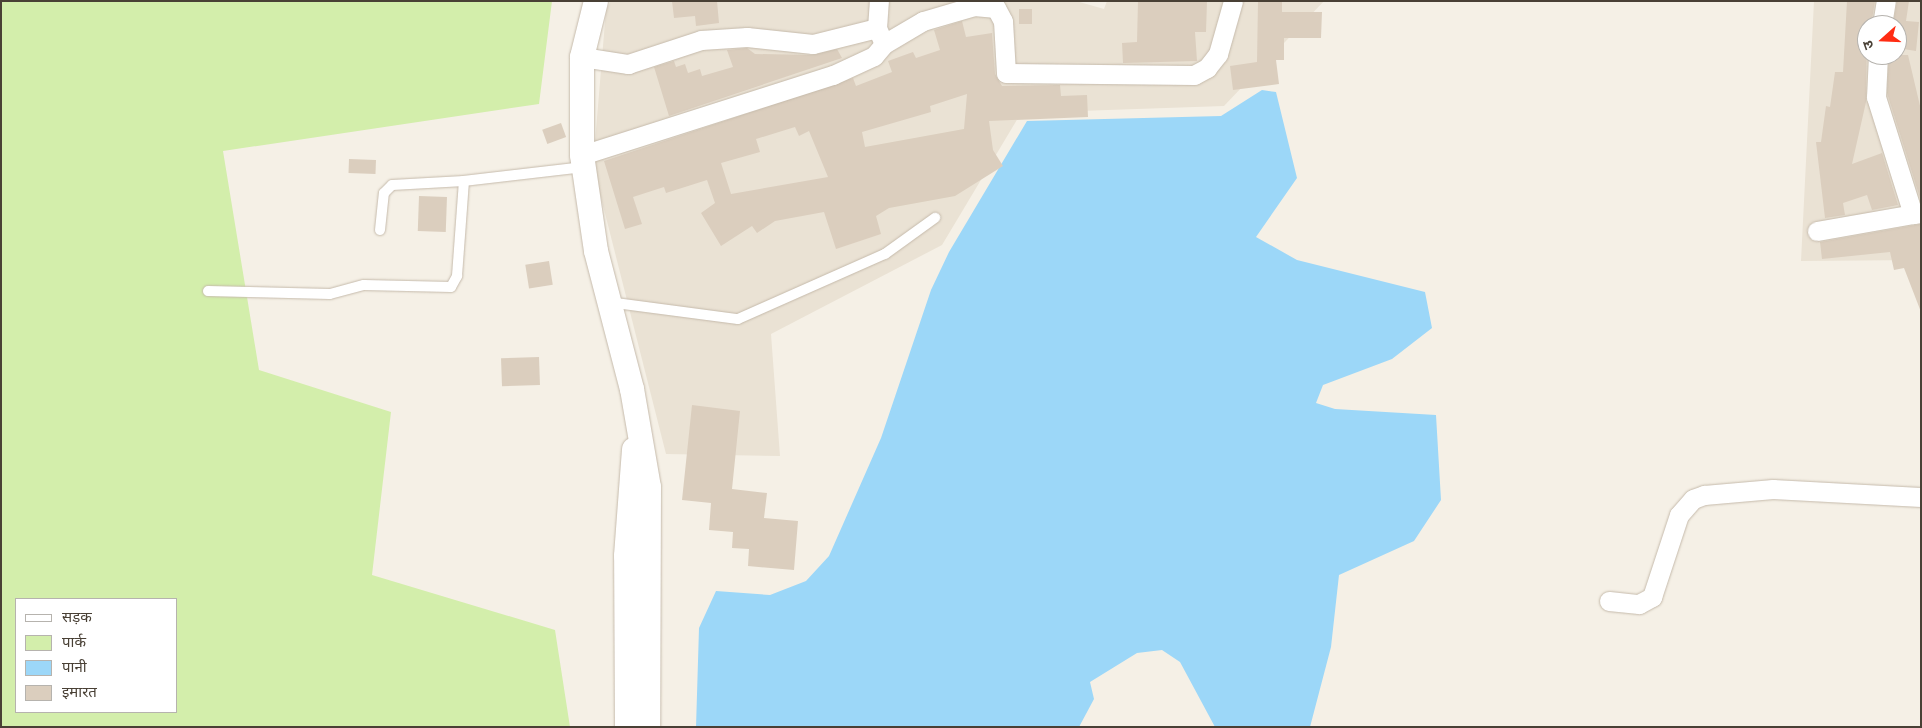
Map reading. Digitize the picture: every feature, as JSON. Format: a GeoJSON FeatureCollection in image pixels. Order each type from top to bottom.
{"type":"FeatureCollection","features":[{"type":"Feature","properties":{"kind":"street"},"geometry":{"type":"LineString","coordinates":[[596,1],[582,57],[582,161],[607,302],[636,413],[650,487],[648,727]]}},
{"type":"Feature","properties":{"kind":"street"},"geometry":{"type":"LineString","coordinates":[[582,161],[833,75],[874,56],[880,36],[879,1]]}},
{"type":"Feature","properties":{"kind":"street"},"geometry":{"type":"LineString","coordinates":[[582,57],[628,64],[701,40],[747,38],[813,44],[880,36],[954,8],[996,8],[1005,35],[1006,73],[1194,75],[1207,68],[1218,54],[1233,1]]}},
{"type":"Feature","properties":{"kind":"street"},"geometry":{"type":"LineString","coordinates":[[1884,15],[1886,1]]}},
{"type":"Feature","properties":{"kind":"street"},"geometry":{"type":"LineString","coordinates":[[1818,231],[1917,213],[1876,97],[1878,65]]}},
{"type":"Feature","properties":{"kind":"street"},"geometry":{"type":"LineString","coordinates":[[626,727],[626,556],[636,413]]}},
{"type":"Feature","properties":{"kind":"street"},"geometry":{"type":"LineString","coordinates":[[1609,600],[1639,604],[1652,597],[1679,514],[1693,499],[1704,495],[1773,489],[1921,497]]}},
{"type":"Feature","properties":{"kind":"lane"},"geometry":{"type":"LineString","coordinates":[[380,230],[386,188],[464,181],[582,161]]}},
{"type":"Feature","properties":{"kind":"lane"},"geometry":{"type":"LineString","coordinates":[[208,291],[330,294],[364,285],[451,287],[457,276],[464,181]]}},
{"type":"Feature","properties":{"kind":"lane"},"geometry":{"type":"LineString","coordinates":[[607,302],[738,319],[885,254],[935,218]]}},
{"type":"Feature","properties":{"kind":"shaded area"},"geometry":{"type":"Polygon","coordinates":[[[611,1],[1076,1],[1104,9],[1107,1],[1324,1],[1224,106],[1021,113],[942,245],[771,334],[780,456],[666,454],[593,166],[606,10],[611,1]]]}},
{"type":"Feature","properties":{"kind":"shaded area"},"geometry":{"type":"Polygon","coordinates":[[[1814,1],[1921,1],[1921,260],[1801,261],[1814,1]]]}},
{"type":"Feature","properties":{"kind":"green space"},"geometry":{"type":"Polygon","coordinates":[[[1,1],[552,1],[539,104],[223,151],[259,370],[391,412],[372,575],[555,630],[570,727],[1,727],[1,1]]]}},
{"type":"Feature","properties":{"kind":"water"},"geometry":{"type":"Polygon","coordinates":[[[1262,90],[1276,92],[1297,178],[1256,237],[1297,260],[1425,292],[1432,328],[1392,359],[1323,385],[1316,403],[1335,409],[1436,415],[1441,500],[1414,541],[1339,575],[1331,647],[1310,727],[1215,727],[1180,662],[1162,650],[1137,653],[1090,682],[1094,699],[1079,727],[696,727],[699,628],[716,591],[770,595],[806,581],[829,556],[881,438],[931,290],[949,252],[1027,121],[1221,116],[1262,90]]]}},
{"type":"Feature","properties":{"kind":"building"},"geometry":{"type":"Polygon","coordinates":[[[672,1],[717,1],[719,23],[696,26],[695,16],[674,18],[672,1]]]}},
{"type":"Feature","properties":{"kind":"building"},"geometry":{"type":"Polygon","coordinates":[[[1138,1],[1207,1],[1206,32],[1195,32],[1197,61],[1123,63],[1122,43],[1137,42],[1138,1]]]}},
{"type":"Feature","properties":{"kind":"building"},"geometry":{"type":"Polygon","coordinates":[[[1258,1],[1282,1],[1282,12],[1322,12],[1321,38],[1284,38],[1284,60],[1276,60],[1279,84],[1233,90],[1230,66],[1257,62],[1258,1]]]}},
{"type":"Feature","properties":{"kind":"building"},"geometry":{"type":"Polygon","coordinates":[[[1847,1],[1875,1],[1873,15],[1857,15],[1857,65],[1866,65],[1866,102],[1852,164],[1882,153],[1898,205],[1872,210],[1867,195],[1843,203],[1845,215],[1825,218],[1816,142],[1821,142],[1826,106],[1830,107],[1835,72],[1843,72],[1847,1]]]}},
{"type":"Feature","properties":{"kind":"building"},"geometry":{"type":"Polygon","coordinates":[[[1897,1],[1909,1],[1907,15],[1895,15],[1897,1]]]}},
{"type":"Feature","properties":{"kind":"building"},"geometry":{"type":"Polygon","coordinates":[[[1019,9],[1032,9],[1032,24],[1019,24],[1019,9]]]}},
{"type":"Feature","properties":{"kind":"building"},"geometry":{"type":"Polygon","coordinates":[[[962,21],[966,37],[992,33],[995,74],[1002,86],[1060,85],[1061,96],[1087,95],[1088,117],[989,121],[993,150],[1003,166],[955,196],[889,208],[876,216],[881,234],[836,249],[824,212],[775,221],[757,233],[752,226],[721,246],[701,213],[715,203],[707,180],[666,193],[664,187],[633,197],[642,224],[625,229],[604,161],[853,78],[856,86],[892,72],[888,61],[913,52],[916,58],[940,50],[934,30],[962,21]],[[967,94],[930,106],[931,112],[862,132],[865,147],[964,129],[967,94]],[[795,127],[756,139],[760,152],[721,163],[731,194],[828,177],[809,131],[799,136],[795,127]]]}},
{"type":"Feature","properties":{"kind":"building"},"geometry":{"type":"Polygon","coordinates":[[[1907,21],[1919,22],[1916,51],[1907,50],[1907,21]]]}},
{"type":"Feature","properties":{"kind":"building"},"geometry":{"type":"Polygon","coordinates":[[[747,48],[755,54],[812,55],[837,49],[842,58],[669,116],[654,67],[674,61],[676,67],[685,64],[688,73],[700,69],[702,76],[733,67],[727,50],[747,48]]]}},
{"type":"Feature","properties":{"kind":"building"},"geometry":{"type":"Polygon","coordinates":[[[1908,55],[1921,110],[1921,201],[1887,93],[1888,65],[1907,65],[1908,55]]]}},
{"type":"Feature","properties":{"kind":"building"},"geometry":{"type":"Polygon","coordinates":[[[561,123],[566,137],[547,144],[542,130],[561,123]]]}},
{"type":"Feature","properties":{"kind":"building"},"geometry":{"type":"Polygon","coordinates":[[[349,159],[376,160],[375,174],[349,173],[349,159]]]}},
{"type":"Feature","properties":{"kind":"building"},"geometry":{"type":"Polygon","coordinates":[[[419,196],[447,197],[446,232],[418,231],[419,196]]]}},
{"type":"Feature","properties":{"kind":"building"},"geometry":{"type":"Polygon","coordinates":[[[1921,224],[1921,312],[1904,268],[1894,270],[1890,252],[1822,259],[1820,242],[1921,224]]]}},
{"type":"Feature","properties":{"kind":"building"},"geometry":{"type":"Polygon","coordinates":[[[549,261],[553,285],[529,288],[525,265],[549,261]]]}},
{"type":"Feature","properties":{"kind":"building"},"geometry":{"type":"Polygon","coordinates":[[[539,357],[540,385],[502,386],[501,358],[539,357]]]}},
{"type":"Feature","properties":{"kind":"building"},"geometry":{"type":"Polygon","coordinates":[[[692,405],[740,411],[732,489],[767,493],[764,518],[798,521],[794,570],[748,566],[749,549],[732,548],[733,532],[709,530],[711,503],[682,500],[692,405]]]}}]}
